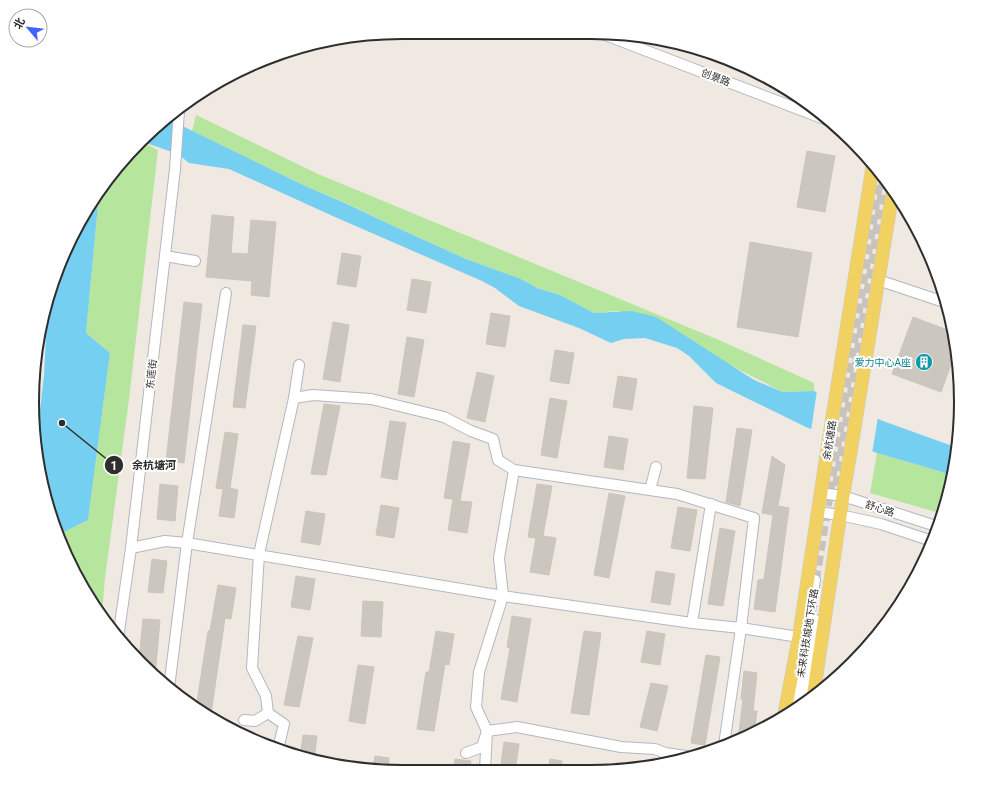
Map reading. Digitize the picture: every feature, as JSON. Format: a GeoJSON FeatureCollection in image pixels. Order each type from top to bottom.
{"type":"FeatureCollection","features":[{"type":"Feature","properties":{"kind":"main road","name":"余杭塘路"},"geometry":{"type":"LineString","coordinates":[[785,708],[799,637],[828,439],[872,172]]}},
{"type":"Feature","properties":{"kind":"main road"},"geometry":{"type":"LineString","coordinates":[[813,689],[892,198]]}},
{"type":"Feature","properties":{"kind":"street","name":"创景路"},"geometry":{"type":"LineString","coordinates":[[619,40],[813,115]]}},
{"type":"Feature","properties":{"kind":"street","name":"东莲街"},"geometry":{"type":"LineString","coordinates":[[119,629],[131,548],[165,256],[179,116]]}},
{"type":"Feature","properties":{"kind":"street"},"geometry":{"type":"LineString","coordinates":[[165,256],[195,261]]}},
{"type":"Feature","properties":{"kind":"street"},"geometry":{"type":"LineString","coordinates":[[878,280],[940,301]]}},
{"type":"Feature","properties":{"kind":"street"},"geometry":{"type":"LineString","coordinates":[[170,681],[187,543],[226,293]]}},
{"type":"Feature","properties":{"kind":"street"},"geometry":{"type":"LineString","coordinates":[[279,744],[284,724],[268,713],[266,696],[252,668],[259,554],[294,398],[299,365]]}},
{"type":"Feature","properties":{"kind":"street"},"geometry":{"type":"LineString","coordinates":[[294,398],[313,395],[371,399],[444,418],[471,431],[493,439],[498,460],[514,470],[677,494],[754,518],[741,628],[725,739]]}},
{"type":"Feature","properties":{"kind":"street"},"geometry":{"type":"LineString","coordinates":[[650,490],[656,467]]}},
{"type":"Feature","properties":{"kind":"street"},"geometry":{"type":"LineString","coordinates":[[485,765],[487,731],[476,707],[478,672],[503,596],[498,558],[514,470]]}},
{"type":"Feature","properties":{"kind":"street","name":"舒心路"},"geometry":{"type":"LineString","coordinates":[[821,493],[843,496],[933,525]]}},
{"type":"Feature","properties":{"kind":"street"},"geometry":{"type":"LineString","coordinates":[[692,624],[711,504]]}},
{"type":"Feature","properties":{"kind":"street","name":"舒心路"},"geometry":{"type":"LineString","coordinates":[[818,512],[881,524],[927,539]]}},
{"type":"Feature","properties":{"kind":"street"},"geometry":{"type":"LineString","coordinates":[[131,548],[165,541],[187,543],[503,596],[692,624],[741,628],[799,637]]}},
{"type":"Feature","properties":{"kind":"street","name":"未来科技城地下环路"},"geometry":{"type":"LineString","coordinates":[[796,702],[818,581],[805,695]]}},
{"type":"Feature","properties":{"kind":"street"},"geometry":{"type":"LineString","coordinates":[[244,720],[255,721],[268,713]]}},
{"type":"Feature","properties":{"kind":"street"},"geometry":{"type":"LineString","coordinates":[[487,731],[517,727],[621,746],[655,749],[670,756]]}},
{"type":"Feature","properties":{"kind":"street"},"geometry":{"type":"LineString","coordinates":[[466,753],[482,747],[487,731]]}},
{"type":"Feature","properties":{"kind":"green space"},"geometry":{"type":"Polygon","coordinates":[[[196,115],[318,174],[719,340],[814,383],[814,391],[783,392],[618,311],[594,313],[560,295],[537,288],[521,279],[466,259],[348,204],[303,185],[192,131],[196,115]]]}},
{"type":"Feature","properties":{"kind":"green space"},"geometry":{"type":"Polygon","coordinates":[[[146,144],[158,150],[103,607],[76,563],[64,533],[88,520],[110,353],[86,333],[98,203],[114,181],[146,144]]]}},
{"type":"Feature","properties":{"kind":"green space"},"geometry":{"type":"Polygon","coordinates":[[[877,453],[947,474],[937,512],[870,493],[877,453]]]}},
{"type":"Feature","properties":{"kind":"water"},"geometry":{"type":"Polygon","coordinates":[[[172,121],[303,185],[466,259],[521,279],[537,288],[560,295],[594,313],[632,311],[656,317],[754,380],[783,392],[814,391],[883,421],[951,446],[947,474],[877,453],[808,428],[716,383],[689,356],[677,348],[645,338],[624,339],[611,343],[579,328],[519,306],[495,288],[482,281],[229,169],[189,163],[178,154],[147,143],[172,121]]]}},
{"type":"Feature","properties":{"kind":"water"},"geometry":{"type":"Polygon","coordinates":[[[98,203],[86,333],[110,353],[88,520],[64,533],[51,496],[42,449],[40,415],[44,375],[46,329],[58,285],[76,241],[98,203]]]}},
{"type":"Feature","properties":{"kind":"pier"},"geometry":{"type":"Polygon","coordinates":[[[817,390],[878,417],[872,454],[811,431],[817,390]]]}},
{"type":"Feature","properties":{"kind":"building"},"geometry":{"type":"Polygon","coordinates":[[[807,151],[835,156],[825,212],[797,207],[807,151]]]}},
{"type":"Feature","properties":{"kind":"building"},"geometry":{"type":"Polygon","coordinates":[[[212,215],[234,217],[231,253],[248,254],[251,220],[276,222],[269,297],[251,295],[252,281],[206,277],[212,215]]]}},
{"type":"Feature","properties":{"kind":"building"},"geometry":{"type":"Polygon","coordinates":[[[750,242],[812,253],[798,337],[737,327],[750,242]]]}},
{"type":"Feature","properties":{"kind":"building"},"geometry":{"type":"Polygon","coordinates":[[[342,253],[361,256],[356,287],[337,284],[342,253]]]}},
{"type":"Feature","properties":{"kind":"building"},"geometry":{"type":"Polygon","coordinates":[[[412,279],[431,282],[426,313],[407,310],[412,279]]]}},
{"type":"Feature","properties":{"kind":"building"},"geometry":{"type":"Polygon","coordinates":[[[184,302],[202,304],[184,463],[166,461],[184,302]]]}},
{"type":"Feature","properties":{"kind":"building"},"geometry":{"type":"Polygon","coordinates":[[[491,313],[510,316],[505,347],[486,344],[491,313]]]}},
{"type":"Feature","properties":{"kind":"building","name":"爱力中心A座"},"geometry":{"type":"Polygon","coordinates":[[[913,317],[947,330],[952,363],[941,392],[892,374],[913,317]]]}},
{"type":"Feature","properties":{"kind":"building"},"geometry":{"type":"Polygon","coordinates":[[[333,322],[349,325],[340,382],[323,379],[333,322]]]}},
{"type":"Feature","properties":{"kind":"building"},"geometry":{"type":"Polygon","coordinates":[[[243,325],[256,326],[245,408],[233,407],[243,325]]]}},
{"type":"Feature","properties":{"kind":"building"},"geometry":{"type":"Polygon","coordinates":[[[407,337],[424,340],[414,397],[398,394],[407,337]]]}},
{"type":"Feature","properties":{"kind":"building"},"geometry":{"type":"Polygon","coordinates":[[[555,350],[574,353],[569,384],[550,381],[555,350]]]}},
{"type":"Feature","properties":{"kind":"building"},"geometry":{"type":"Polygon","coordinates":[[[477,372],[494,376],[485,422],[467,418],[477,372]]]}},
{"type":"Feature","properties":{"kind":"building"},"geometry":{"type":"Polygon","coordinates":[[[618,376],[637,379],[632,410],[613,407],[618,376]]]}},
{"type":"Feature","properties":{"kind":"building"},"geometry":{"type":"Polygon","coordinates":[[[550,398],[567,401],[557,458],[541,455],[550,398]]]}},
{"type":"Feature","properties":{"kind":"building"},"geometry":{"type":"Polygon","coordinates":[[[324,404],[340,406],[326,475],[311,474],[324,404]]]}},
{"type":"Feature","properties":{"kind":"building"},"geometry":{"type":"Polygon","coordinates":[[[694,406],[713,408],[705,479],[687,478],[694,406]]]}},
{"type":"Feature","properties":{"kind":"building"},"geometry":{"type":"Polygon","coordinates":[[[390,421],[406,423],[397,480],[381,477],[390,421]]]}},
{"type":"Feature","properties":{"kind":"building"},"geometry":{"type":"Polygon","coordinates":[[[737,428],[752,430],[740,506],[726,502],[737,428]]]}},
{"type":"Feature","properties":{"kind":"building"},"geometry":{"type":"Polygon","coordinates":[[[225,432],[238,434],[230,488],[238,490],[234,518],[219,516],[223,489],[216,488],[225,432]]]}},
{"type":"Feature","properties":{"kind":"building"},"geometry":{"type":"Polygon","coordinates":[[[609,436],[628,439],[623,470],[604,467],[609,436]]]}},
{"type":"Feature","properties":{"kind":"building"},"geometry":{"type":"Polygon","coordinates":[[[453,441],[470,444],[460,501],[472,502],[467,533],[448,530],[453,499],[444,498],[453,441]]]}},
{"type":"Feature","properties":{"kind":"building"},"geometry":{"type":"Polygon","coordinates":[[[772,456],[785,465],[778,506],[789,508],[775,612],[754,609],[758,580],[764,579],[773,515],[762,513],[772,456]]]}},
{"type":"Feature","properties":{"kind":"building"},"geometry":{"type":"Polygon","coordinates":[[[160,484],[178,486],[175,521],[157,519],[160,484]]]}},
{"type":"Feature","properties":{"kind":"building"},"geometry":{"type":"Polygon","coordinates":[[[537,484],[552,486],[543,536],[556,538],[549,575],[530,572],[536,538],[528,537],[537,484]]]}},
{"type":"Feature","properties":{"kind":"building"},"geometry":{"type":"Polygon","coordinates":[[[609,493],[625,496],[609,578],[594,575],[609,493]]]}},
{"type":"Feature","properties":{"kind":"building"},"geometry":{"type":"Polygon","coordinates":[[[381,505],[399,508],[394,538],[376,535],[381,505]]]}},
{"type":"Feature","properties":{"kind":"building"},"geometry":{"type":"Polygon","coordinates":[[[678,507],[697,510],[690,551],[671,548],[678,507]]]}},
{"type":"Feature","properties":{"kind":"building"},"geometry":{"type":"Polygon","coordinates":[[[306,511],[325,514],[320,545],[301,542],[306,511]]]}},
{"type":"Feature","properties":{"kind":"building"},"geometry":{"type":"Polygon","coordinates":[[[720,528],[735,531],[723,606],[708,604],[720,528]]]}},
{"type":"Feature","properties":{"kind":"building"},"geometry":{"type":"Polygon","coordinates":[[[152,559],[167,561],[163,593],[148,592],[152,559]]]}},
{"type":"Feature","properties":{"kind":"building"},"geometry":{"type":"Polygon","coordinates":[[[656,571],[675,574],[670,605],[651,602],[656,571]]]}},
{"type":"Feature","properties":{"kind":"building"},"geometry":{"type":"Polygon","coordinates":[[[296,576],[315,579],[310,610],[291,607],[296,576]]]}},
{"type":"Feature","properties":{"kind":"building"},"geometry":{"type":"Polygon","coordinates":[[[218,585],[236,588],[231,619],[225,618],[211,711],[197,702],[208,631],[210,631],[218,585]]]}},
{"type":"Feature","properties":{"kind":"building"},"geometry":{"type":"Polygon","coordinates":[[[363,601],[383,602],[381,637],[361,636],[363,601]]]}},
{"type":"Feature","properties":{"kind":"building"},"geometry":{"type":"Polygon","coordinates":[[[512,616],[531,619],[517,702],[501,699],[510,648],[507,647],[512,616]]]}},
{"type":"Feature","properties":{"kind":"building"},"geometry":{"type":"Polygon","coordinates":[[[143,619],[160,620],[156,668],[140,653],[143,619]]]}},
{"type":"Feature","properties":{"kind":"building"},"geometry":{"type":"Polygon","coordinates":[[[436,631],[454,634],[449,665],[445,664],[434,731],[417,729],[426,672],[429,672],[436,631]]]}},
{"type":"Feature","properties":{"kind":"building"},"geometry":{"type":"Polygon","coordinates":[[[584,631],[601,633],[589,715],[571,713],[584,631]]]}},
{"type":"Feature","properties":{"kind":"building"},"geometry":{"type":"Polygon","coordinates":[[[647,631],[665,634],[660,665],[641,662],[647,631]]]}},
{"type":"Feature","properties":{"kind":"building"},"geometry":{"type":"Polygon","coordinates":[[[298,636],[313,638],[299,707],[284,705],[298,636]]]}},
{"type":"Feature","properties":{"kind":"building"},"geometry":{"type":"Polygon","coordinates":[[[706,655],[720,657],[705,745],[691,743],[706,655]]]}},
{"type":"Feature","properties":{"kind":"building"},"geometry":{"type":"Polygon","coordinates":[[[358,665],[374,667],[365,724],[349,721],[358,665]]]}},
{"type":"Feature","properties":{"kind":"building"},"geometry":{"type":"Polygon","coordinates":[[[744,671],[757,673],[753,711],[757,711],[755,726],[739,733],[743,699],[741,699],[744,671]]]}},
{"type":"Feature","properties":{"kind":"building"},"geometry":{"type":"Polygon","coordinates":[[[651,683],[668,686],[657,731],[640,727],[651,683]]]}},
{"type":"Feature","properties":{"kind":"building"},"geometry":{"type":"Polygon","coordinates":[[[303,735],[317,736],[315,754],[301,751],[303,735]]]}},
{"type":"Feature","properties":{"kind":"building"},"geometry":{"type":"Polygon","coordinates":[[[504,742],[519,744],[516,765],[501,765],[504,742]]]}},
{"type":"Feature","properties":{"kind":"building"},"geometry":{"type":"Polygon","coordinates":[[[375,756],[389,758],[389,764],[374,764],[375,756]]]}},
{"type":"Feature","properties":{"kind":"building"},"geometry":{"type":"Polygon","coordinates":[[[455,759],[471,761],[470,765],[454,765],[455,759]]]}},
{"type":"Feature","properties":{"kind":"building"},"geometry":{"type":"Polygon","coordinates":[[[550,759],[562,761],[562,765],[549,765],[550,759]]]}},
{"type":"Feature","properties":{"kind":"tunnel"},"geometry":{"type":"LineString","coordinates":[[815,580],[879,181]]}},
{"type":"Feature","properties":{"kind":"tunnel"},"geometry":{"type":"LineString","coordinates":[[837,486],[874,258],[883,187]]}},
{"type":"Feature","properties":{"kind":"place","name":"爱力中心A座"},"geometry":{"type":"Point","coordinates":[924,362]}},
{"type":"Feature","properties":{"kind":"place","name":"余杭塘河"},"geometry":{"type":"Point","coordinates":[62,423]}}]}
